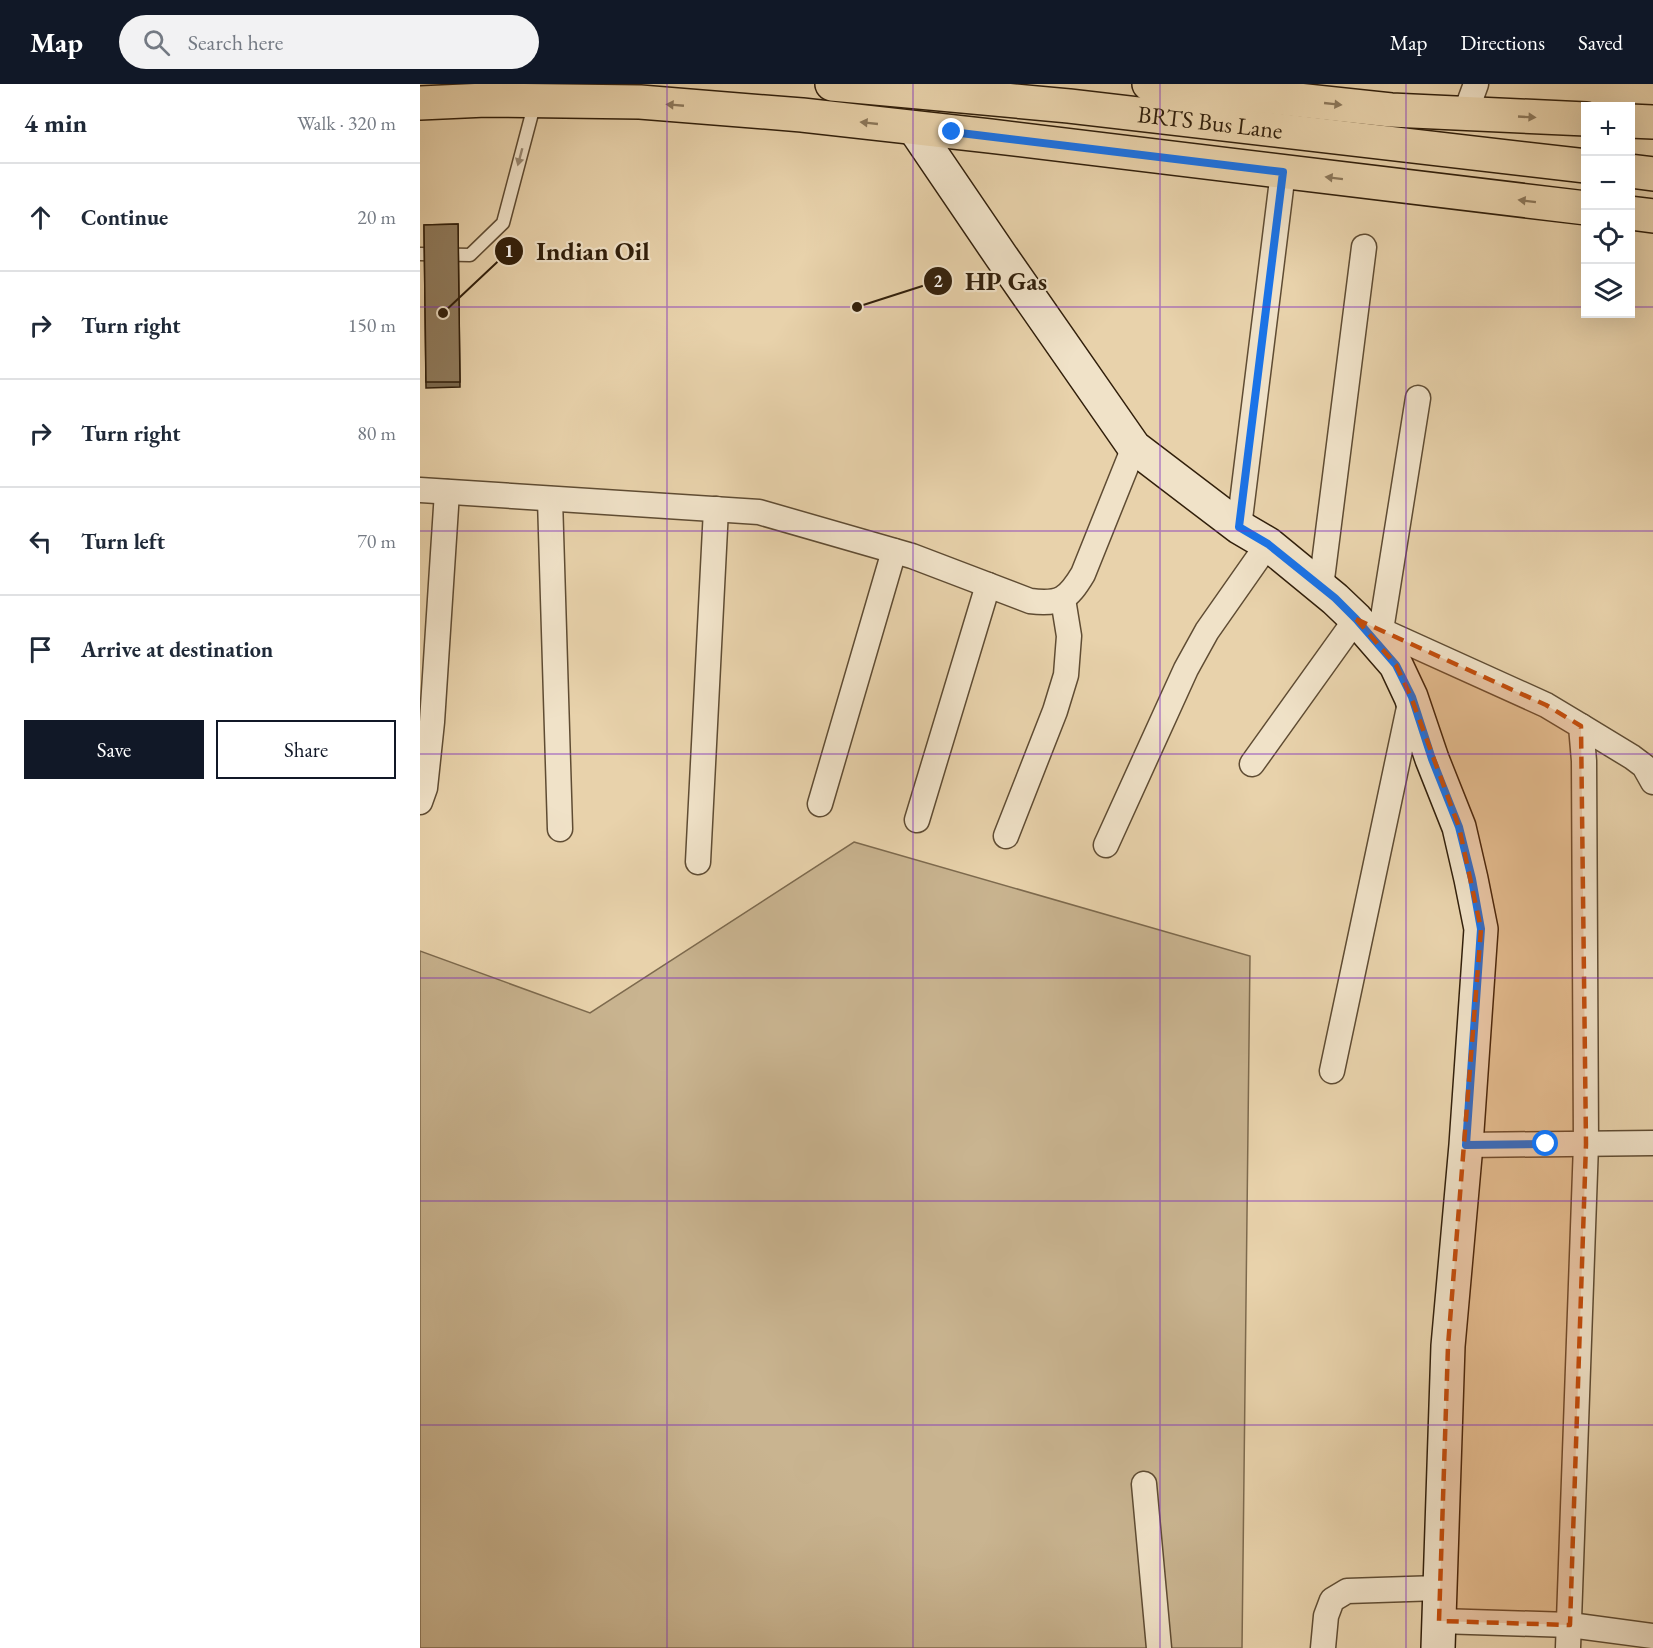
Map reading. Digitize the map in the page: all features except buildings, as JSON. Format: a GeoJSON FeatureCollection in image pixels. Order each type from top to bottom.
{"type":"FeatureCollection","features":[{"type":"Feature","properties":{"kind":"main road","name":"BRTS Bus Lane"},"geometry":{"type":"LineString","coordinates":[[832,84],[1069,106],[1581,165]]}},
{"type":"Feature","properties":{"kind":"main road"},"geometry":{"type":"LineString","coordinates":[[1149,84],[1391,110],[1471,99],[1581,118]]}},
{"type":"Feature","properties":{"kind":"main road"},"geometry":{"type":"LineString","coordinates":[[420,103],[486,100],[640,102],[802,115],[1581,207]]}},
{"type":"Feature","properties":{"kind":"main road"},"geometry":{"type":"LineString","coordinates":[[1635,122],[1653,123]]}},
{"type":"Feature","properties":{"kind":"main road"},"geometry":{"type":"LineString","coordinates":[[1635,172],[1653,174]]}},
{"type":"Feature","properties":{"kind":"main road"},"geometry":{"type":"LineString","coordinates":[[1635,214],[1653,216]]}},
{"type":"Feature","properties":{"kind":"street"},"geometry":{"type":"LineString","coordinates":[[914,128],[1000,256],[1134,447],[1239,527],[1268,544],[1369,624],[1546,705],[1632,757],[1644,766],[1653,782]]}},
{"type":"Feature","properties":{"kind":"street"},"geometry":{"type":"LineString","coordinates":[[1239,527],[1283,172]]}},
{"type":"Feature","properties":{"kind":"street"},"geometry":{"type":"LineString","coordinates":[[1321,587],[1364,247]]}},
{"type":"Feature","properties":{"kind":"street"},"geometry":{"type":"LineString","coordinates":[[1252,764],[1369,624],[1418,398]]}},
{"type":"Feature","properties":{"kind":"street"},"geometry":{"type":"LineString","coordinates":[[420,490],[759,512],[912,555],[1030,601],[1047,603],[1063,599],[1083,574],[1134,447]]}},
{"type":"Feature","properties":{"kind":"street"},"geometry":{"type":"LineString","coordinates":[[420,802],[425,788],[432,722],[447,492]]}},
{"type":"Feature","properties":{"kind":"street"},"geometry":{"type":"LineString","coordinates":[[550,499],[561,830]]}},
{"type":"Feature","properties":{"kind":"street"},"geometry":{"type":"LineString","coordinates":[[698,862],[716,510]]}},
{"type":"Feature","properties":{"kind":"street"},"geometry":{"type":"LineString","coordinates":[[1106,845],[1186,669],[1207,631],[1268,544]]}},
{"type":"Feature","properties":{"kind":"street"},"geometry":{"type":"LineString","coordinates":[[820,804],[894,551]]}},
{"type":"Feature","properties":{"kind":"street"},"geometry":{"type":"LineString","coordinates":[[918,820],[988,585]]}},
{"type":"Feature","properties":{"kind":"street"},"geometry":{"type":"LineString","coordinates":[[1006,836],[1055,711],[1066,675],[1069,636],[1063,599]]}},
{"type":"Feature","properties":{"kind":"street"},"geometry":{"type":"LineString","coordinates":[[1369,624],[1396,665],[1412,697],[1432,759],[1459,827],[1481,929],[1466,1145],[1448,1346],[1438,1634],[1569,1637],[1645,1633],[1653,1636]]}},
{"type":"Feature","properties":{"kind":"street"},"geometry":{"type":"LineString","coordinates":[[1332,1071],[1412,697]]}},
{"type":"Feature","properties":{"kind":"street"},"geometry":{"type":"LineString","coordinates":[[1569,1637],[1586,1144],[1584,773],[1581,726]]}},
{"type":"Feature","properties":{"kind":"street"},"geometry":{"type":"LineString","coordinates":[[1466,1145],[1653,1143]]}},
{"type":"Feature","properties":{"kind":"street"},"geometry":{"type":"LineString","coordinates":[[1144,1484],[1159,1648]]}},
{"type":"Feature","properties":{"kind":"street"},"geometry":{"type":"LineString","coordinates":[[1323,1648],[1326,1616],[1332,1600],[1347,1591],[1439,1588]]}},
{"type":"Feature","properties":{"kind":"lane"},"geometry":{"type":"LineString","coordinates":[[420,254],[470,255],[503,223],[536,101]]}},
{"type":"Feature","properties":{"kind":"highlighted area"},"geometry":{"type":"Polygon","coordinates":[[[1356,619],[1546,705],[1581,726],[1586,1144],[1570,1625],[1439,1621],[1448,1346],[1481,929],[1459,827],[1411,697],[1396,665],[1356,619]]]}},
{"type":"Feature","properties":{"kind":"shaded area"},"geometry":{"type":"Polygon","coordinates":[[[854,842],[1250,956],[1242,1648],[420,1648],[420,951],[590,1013],[854,842]]]}},
{"type":"Feature","properties":{"kind":"place","name":"HP Gas"},"geometry":{"type":"Point","coordinates":[857,307]}},
{"type":"Feature","properties":{"kind":"place","name":"Indian Oil"},"geometry":{"type":"Point","coordinates":[443,313]}},
{"type":"Feature","properties":{"kind":"route"},"geometry":{"type":"LineString","coordinates":[[952,132],[1283,172],[1239,527],[1268,544],[1335,598],[1396,665],[1412,697],[1432,759],[1459,827],[1481,929],[1466,1145],[1546,1144]]}}]}
